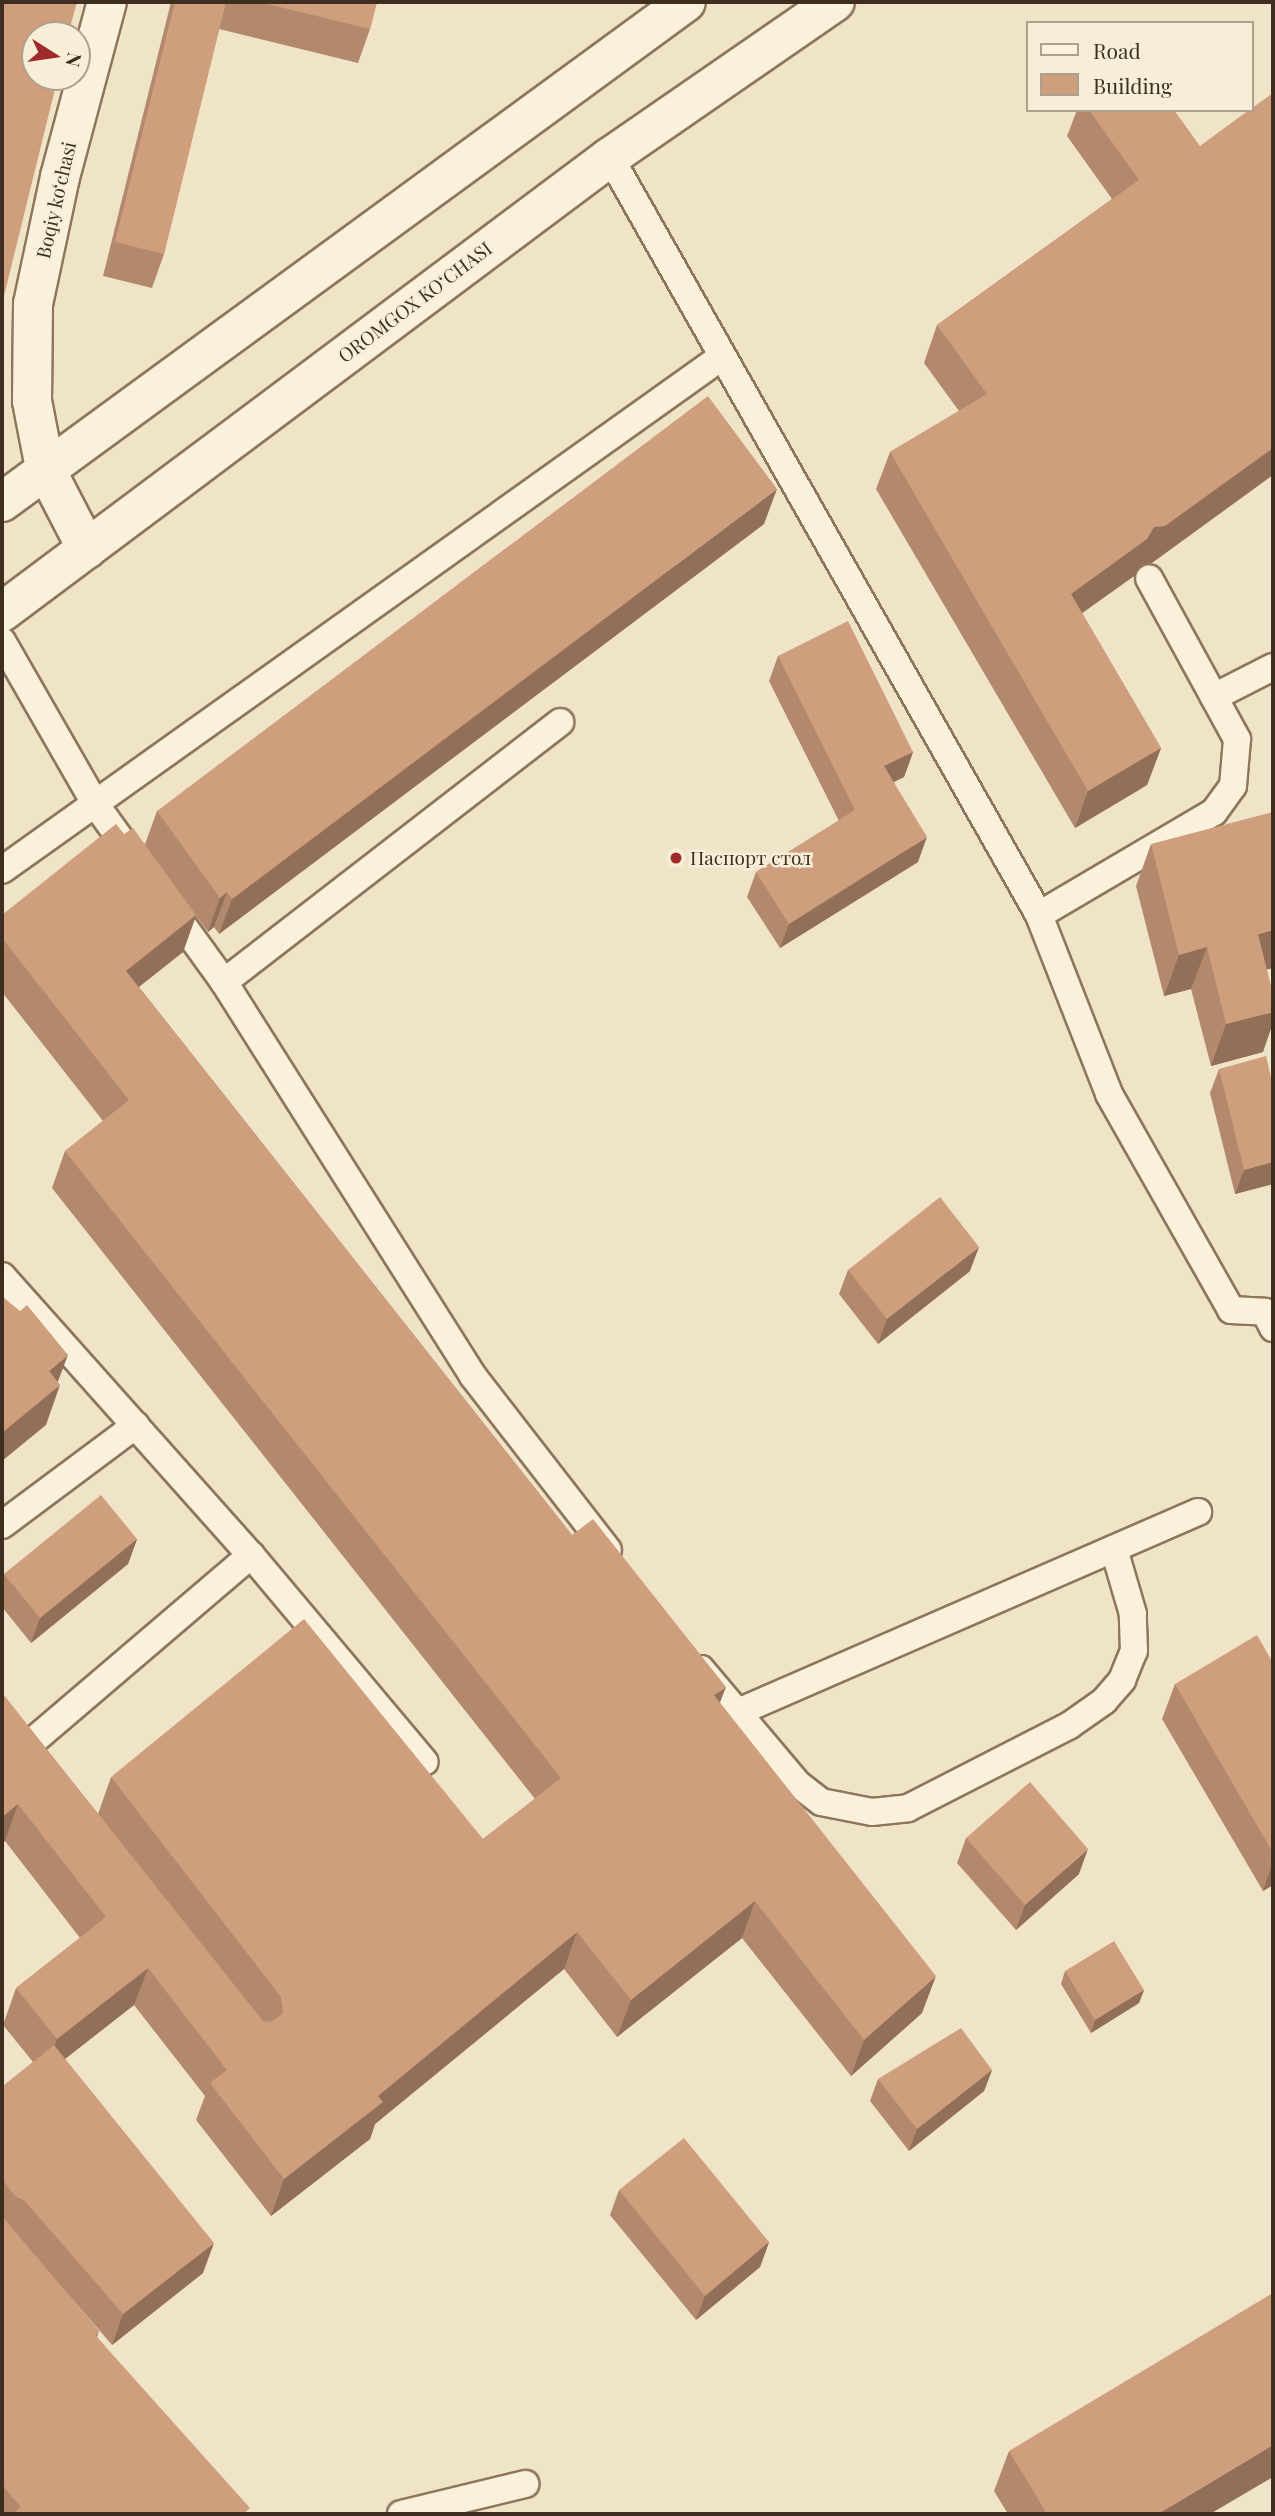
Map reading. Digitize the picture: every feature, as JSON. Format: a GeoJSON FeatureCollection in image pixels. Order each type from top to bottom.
{"type":"FeatureCollection","features":[{"type":"Feature","properties":{"kind":"main road","name":"Boqiy koʻchasi"},"geometry":{"type":"LineString","coordinates":[[87,549],[45,468],[17,398],[33,304],[60,177],[107,2]]}},
{"type":"Feature","properties":{"kind":"main road"},"geometry":{"type":"LineString","coordinates":[[2,502],[686,2]]}},
{"type":"Feature","properties":{"kind":"main road","name":"OROMGOX KO‘CHASI"},"geometry":{"type":"LineString","coordinates":[[2,612],[610,157],[835,2]]}},
{"type":"Feature","properties":{"kind":"lane"},"geometry":{"type":"LineString","coordinates":[[610,157],[1039,915],[1109,1094],[1224,1298],[1231,1310],[1270,1317]]}},
{"type":"Feature","properties":{"kind":"lane"},"geometry":{"type":"LineString","coordinates":[[2,870],[723,356]]}},
{"type":"Feature","properties":{"kind":"lane"},"geometry":{"type":"LineString","coordinates":[[1039,915],[1214,812],[1233,786],[1237,739],[1149,578]]}},
{"type":"Feature","properties":{"kind":"lane"},"geometry":{"type":"LineString","coordinates":[[2,641],[96,805],[224,982],[473,1376],[626,1572]]}},
{"type":"Feature","properties":{"kind":"lane"},"geometry":{"type":"LineString","coordinates":[[1214,697],[1273,667]]}},
{"type":"Feature","properties":{"kind":"lane"},"geometry":{"type":"LineString","coordinates":[[224,982],[560,722]]}},
{"type":"Feature","properties":{"kind":"lane"},"geometry":{"type":"LineString","coordinates":[[2,1276],[21,1315],[136,1425],[251,1555],[425,1762]]}},
{"type":"Feature","properties":{"kind":"lane"},"geometry":{"type":"LineString","coordinates":[[2,1525],[136,1425]]}},
{"type":"Feature","properties":{"kind":"lane"},"geometry":{"type":"LineString","coordinates":[[736,1713],[1199,1512]]}},
{"type":"Feature","properties":{"kind":"lane"},"geometry":{"type":"LineString","coordinates":[[685,1648],[736,1713],[798,1784],[821,1802],[872,1812],[908,1808],[1070,1725],[1104,1701],[1122,1680],[1134,1651],[1133,1614],[1114,1549]]}},
{"type":"Feature","properties":{"kind":"lane"},"geometry":{"type":"LineString","coordinates":[[43,1769],[18,1736],[251,1555]]}},
{"type":"Feature","properties":{"kind":"lane"},"geometry":{"type":"LineString","coordinates":[[401,2514],[525,2484]]}},
{"type":"Feature","properties":{"kind":"building"},"geometry":{"type":"Polygon","coordinates":[[[2,2],[77,2],[72,21],[21,21],[21,91],[55,91],[2,304],[2,2]]]}},
{"type":"Feature","properties":{"kind":"building"},"geometry":{"type":"Polygon","coordinates":[[[175,2],[226,2],[164,254],[115,242],[175,2]]]}},
{"type":"Feature","properties":{"kind":"building"},"geometry":{"type":"Polygon","coordinates":[[[259,2],[377,2],[370,29],[259,2]]]}},
{"type":"Feature","properties":{"kind":"building"},"geometry":{"type":"Polygon","coordinates":[[[1273,93],[1273,448],[1165,526],[1154,527],[1147,539],[1071,594],[1161,748],[1088,791],[890,452],[987,394],[937,325],[1139,180],[1090,112],[1175,112],[1200,146],[1246,112],[1254,112],[1254,107],[1273,93]]]}},
{"type":"Feature","properties":{"kind":"building"},"geometry":{"type":"Polygon","coordinates":[[[708,396],[777,489],[232,899],[227,892],[220,898],[157,811],[708,396]]]}},
{"type":"Feature","properties":{"kind":"building"},"geometry":{"type":"Polygon","coordinates":[[[848,621],[913,752],[884,766],[927,837],[789,924],[756,872],[855,810],[778,656],[848,621]]]}},
{"type":"Feature","properties":{"kind":"building"},"geometry":{"type":"Polygon","coordinates":[[[1273,812],[1273,930],[1258,934],[1273,994],[1273,1012],[1226,1024],[1207,947],[1179,955],[1151,844],[1273,812]]]}},
{"type":"Feature","properties":{"kind":"building"},"geometry":{"type":"Polygon","coordinates":[[[116,824],[124,834],[133,828],[196,915],[126,971],[572,1535],[593,1519],[726,1687],[714,1695],[936,1976],[864,2040],[755,1901],[631,2000],[577,1932],[378,2096],[383,2102],[284,2179],[210,2083],[227,2070],[148,1968],[57,2039],[16,1988],[106,1917],[18,1804],[2,1817],[2,1693],[263,2021],[271,2022],[283,2013],[281,1997],[111,1777],[304,1619],[483,1839],[561,1778],[65,1151],[129,1100],[2,938],[2,915],[116,824]]]}},
{"type":"Feature","properties":{"kind":"building"},"geometry":{"type":"Polygon","coordinates":[[[1266,1056],[1273,1086],[1273,1162],[1244,1170],[1219,1069],[1266,1056]]]}},
{"type":"Feature","properties":{"kind":"building"},"geometry":{"type":"Polygon","coordinates":[[[940,1197],[979,1247],[887,1319],[848,1270],[940,1197]]]}},
{"type":"Feature","properties":{"kind":"building"},"geometry":{"type":"Polygon","coordinates":[[[2,1289],[4,1298],[20,1311],[27,1305],[68,1355],[49,1371],[60,1385],[2,1433],[2,1289]]]}},
{"type":"Feature","properties":{"kind":"building"},"geometry":{"type":"Polygon","coordinates":[[[101,1495],[137,1539],[40,1618],[4,1574],[101,1495]]]}},
{"type":"Feature","properties":{"kind":"building"},"geometry":{"type":"Polygon","coordinates":[[[1257,1635],[1273,1663],[1273,1853],[1175,1684],[1257,1635]]]}},
{"type":"Feature","properties":{"kind":"building"},"geometry":{"type":"Polygon","coordinates":[[[1030,1782],[1088,1849],[1025,1905],[966,1838],[1030,1782]]]}},
{"type":"Feature","properties":{"kind":"building"},"geometry":{"type":"Polygon","coordinates":[[[1114,1941],[1144,1990],[1095,2020],[1065,1971],[1114,1941]]]}},
{"type":"Feature","properties":{"kind":"building"},"geometry":{"type":"Polygon","coordinates":[[[961,2028],[992,2070],[917,2129],[878,2079],[961,2028]]]}},
{"type":"Feature","properties":{"kind":"building"},"geometry":{"type":"Polygon","coordinates":[[[54,2045],[214,2243],[123,2314],[25,2201],[15,2196],[2,2179],[2,2087],[54,2045]]]}},
{"type":"Feature","properties":{"kind":"building"},"geometry":{"type":"Polygon","coordinates":[[[684,2138],[769,2242],[705,2296],[619,2190],[684,2138]]]}},
{"type":"Feature","properties":{"kind":"building"},"geometry":{"type":"Polygon","coordinates":[[[2,2216],[99,2331],[95,2335],[250,2508],[243,2514],[13,2514],[21,2507],[2,2485],[2,2216]]]}},
{"type":"Feature","properties":{"kind":"building"},"geometry":{"type":"Polygon","coordinates":[[[1273,2293],[1273,2445],[1158,2514],[1047,2514],[1009,2451],[1273,2293]]]}},
{"type":"Feature","properties":{"kind":"place","name":"Паспорт стол"},"geometry":{"type":"Point","coordinates":[676,858]}}]}
